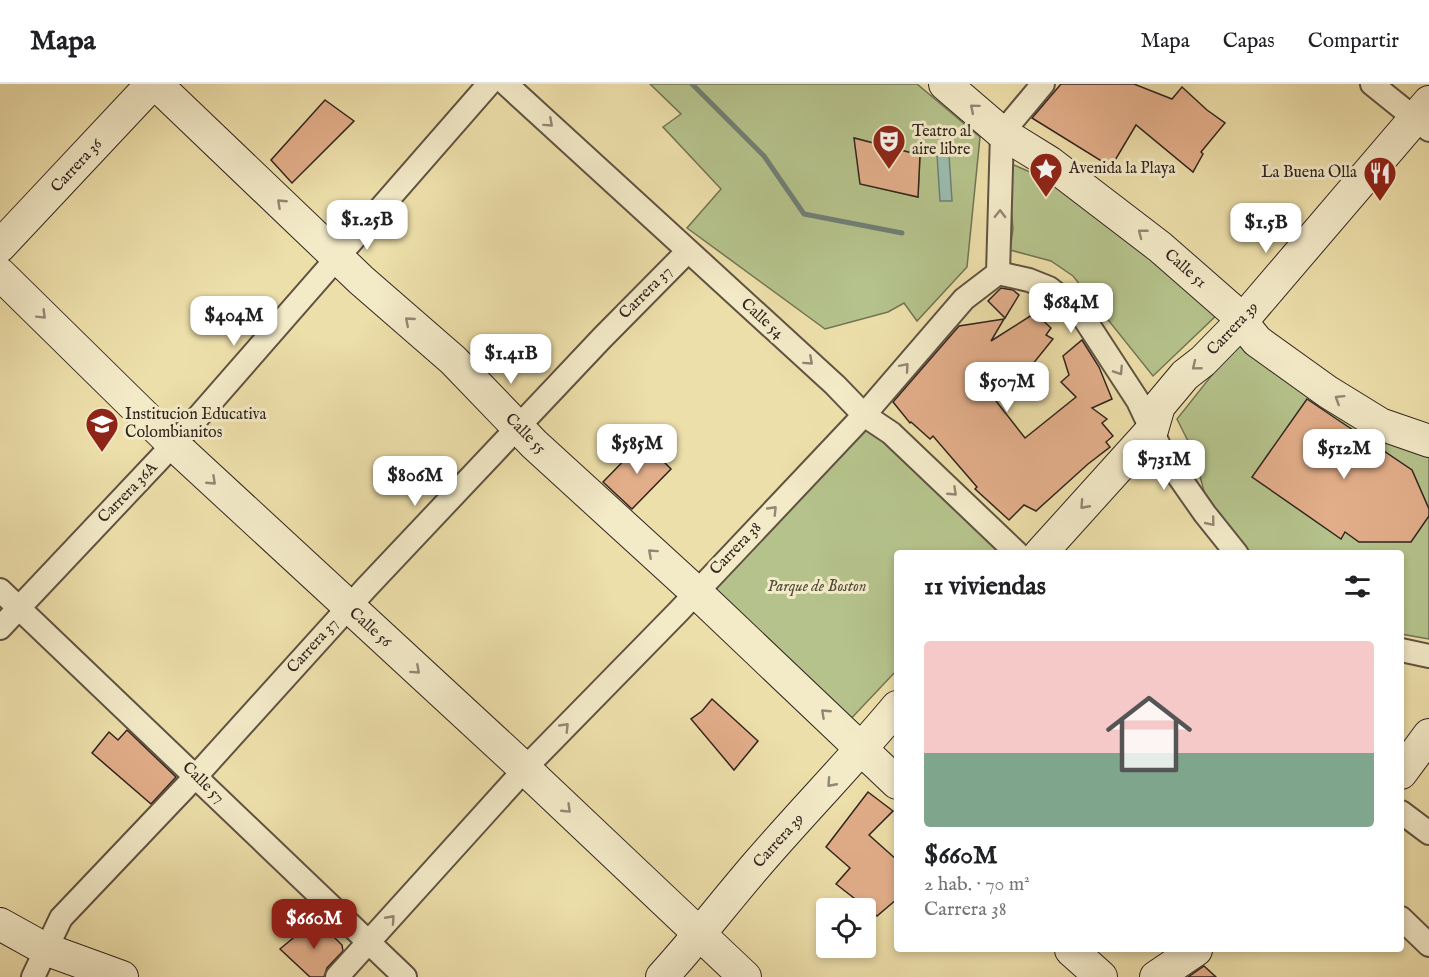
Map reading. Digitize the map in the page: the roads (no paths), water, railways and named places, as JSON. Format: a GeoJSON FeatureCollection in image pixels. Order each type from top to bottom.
{"type":"FeatureCollection","features":[{"type":"Feature","properties":{"kind":"street","name":"Carrera 36"},"geometry":{"type":"LineString","coordinates":[[0,246],[154,84]]}},
{"type":"Feature","properties":{"kind":"street","name":"Calle 55"},"geometry":{"type":"LineString","coordinates":[[154,84],[339,258],[453,360],[518,428],[696,592],[894,780]]}},
{"type":"Feature","properties":{"kind":"street","name":"Carrera 36A"},"geometry":{"type":"LineString","coordinates":[[0,628],[174,445],[489,84]]}},
{"type":"Feature","properties":{"kind":"street","name":"Calle 54"},"geometry":{"type":"LineString","coordinates":[[506,84],[687,252],[836,385],[864,415],[891,433],[1014,550]]}},
{"type":"Feature","properties":{"kind":"street","name":"Calle 51"},"geometry":{"type":"LineString","coordinates":[[945,84],[1002,133],[1049,162],[1160,247],[1232,310],[1257,341],[1328,392],[1380,424],[1429,441]]}},
{"type":"Feature","properties":{"kind":"street"},"geometry":{"type":"LineString","coordinates":[[1043,84],[1002,133],[998,273],[1029,280],[1049,288],[1080,312],[1138,401],[1163,454],[1205,514],[1234,550]]}},
{"type":"Feature","properties":{"kind":"street"},"geometry":{"type":"LineString","coordinates":[[1372,84],[1424,117]]}},
{"type":"Feature","properties":{"kind":"street","name":"Carrera 39"},"geometry":{"type":"LineString","coordinates":[[1044,550],[1152,430],[1159,406],[1185,375],[1203,361],[1241,322],[1424,117]]}},
{"type":"Feature","properties":{"kind":"street","name":"Carrera 37"},"geometry":{"type":"LineString","coordinates":[[39,963],[61,918],[196,777],[348,608],[687,252]]}},
{"type":"Feature","properties":{"kind":"street","name":"Carrera 38"},"geometry":{"type":"LineString","coordinates":[[337,977],[525,769],[864,415],[964,299],[998,273]]}},
{"type":"Feature","properties":{"kind":"street","name":"Calle 56"},"geometry":{"type":"LineString","coordinates":[[0,274],[174,445],[525,769],[745,977]]}},
{"type":"Feature","properties":{"kind":"street","name":"Calle 57"},"geometry":{"type":"LineString","coordinates":[[0,590],[405,977]]}},
{"type":"Feature","properties":{"kind":"street"},"geometry":{"type":"LineString","coordinates":[[1404,651],[1429,656]]}},
{"type":"Feature","properties":{"kind":"street","name":"Carrera 39"},"geometry":{"type":"LineString","coordinates":[[662,977],[759,862],[862,749],[894,710]]}},
{"type":"Feature","properties":{"kind":"street"},"geometry":{"type":"LineString","coordinates":[[1404,769],[1429,735]]}},
{"type":"Feature","properties":{"kind":"street"},"geometry":{"type":"LineString","coordinates":[[1404,814],[1429,833]]}},
{"type":"Feature","properties":{"kind":"street"},"geometry":{"type":"LineString","coordinates":[[1404,921],[1429,945]]}},
{"type":"Feature","properties":{"kind":"street"},"geometry":{"type":"LineString","coordinates":[[0,924],[39,963],[122,977]]}},
{"type":"Feature","properties":{"kind":"street"},"geometry":{"type":"LineString","coordinates":[[1073,952],[1101,977]]}},
{"type":"Feature","properties":{"kind":"street"},"geometry":{"type":"LineString","coordinates":[[1156,977],[1193,952]]}},
{"type":"Feature","properties":{"kind":"waterway"},"geometry":{"type":"LineString","coordinates":[[692,84],[764,156],[804,214],[902,233]]}},
{"type":"Feature","properties":{"kind":"place","name":"Teatro al aire libre"},"geometry":{"type":"Point","coordinates":[889,170]}},
{"type":"Feature","properties":{"kind":"place","name":"Avenida la Playa"},"geometry":{"type":"Point","coordinates":[1046,198]}},
{"type":"Feature","properties":{"kind":"place","name":"La Buena Olla"},"geometry":{"type":"Point","coordinates":[1380,202]}},
{"type":"Feature","properties":{"kind":"place","name":"Institucion Educativa Colombianitos"},"geometry":{"type":"Point","coordinates":[102,453]}},
{"type":"Feature","properties":{"kind":"park label","name":"Parque de Boston"},"geometry":{"type":"Point","coordinates":[817,587]}}]}
